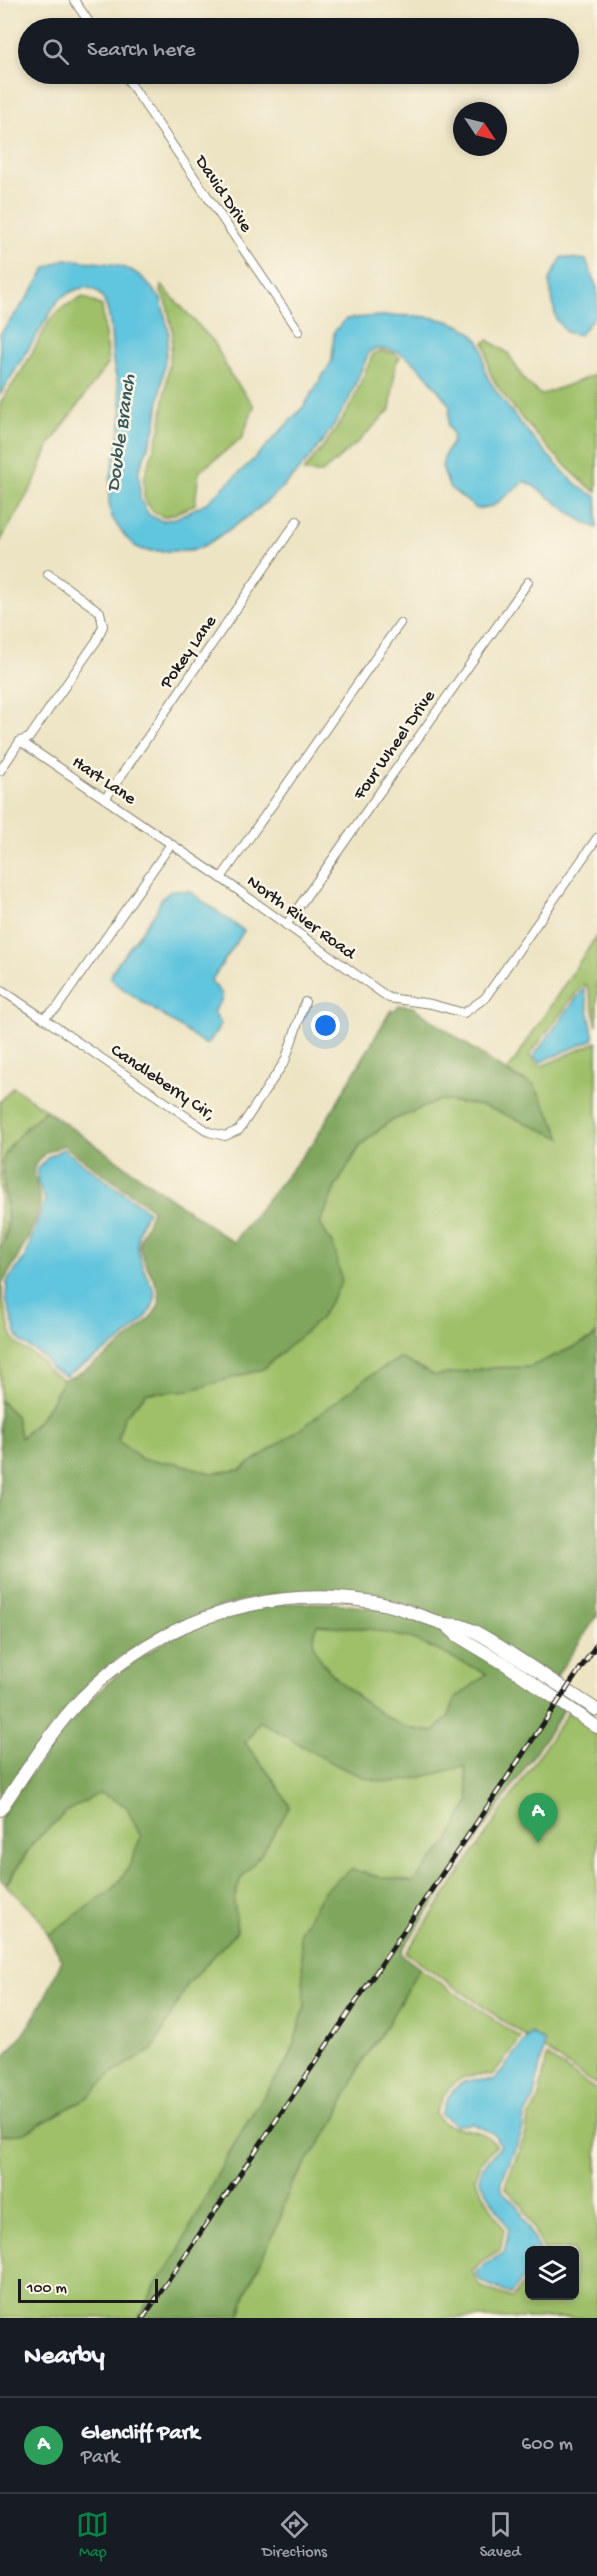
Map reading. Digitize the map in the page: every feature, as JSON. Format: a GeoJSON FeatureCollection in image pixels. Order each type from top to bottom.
{"type":"FeatureCollection","features":[{"type":"Feature","properties":{"kind":"street"},"geometry":{"type":"LineString","coordinates":[[74,0],[86,18]]}},
{"type":"Feature","properties":{"kind":"street","name":"David Drive"},"geometry":{"type":"LineString","coordinates":[[131,84],[299,331]]}},
{"type":"Feature","properties":{"kind":"street","name":"Pokey Lane"},"geometry":{"type":"LineString","coordinates":[[105,799],[297,521]]}},
{"type":"Feature","properties":{"kind":"street"},"geometry":{"type":"LineString","coordinates":[[0,771],[20,741],[29,738],[97,640],[103,626],[100,612],[48,574]]}},
{"type":"Feature","properties":{"kind":"street","name":"Four Wheel Drive"},"geometry":{"type":"LineString","coordinates":[[286,925],[528,582]]}},
{"type":"Feature","properties":{"kind":"street"},"geometry":{"type":"LineString","coordinates":[[221,878],[400,623]]}},
{"type":"Feature","properties":{"kind":"street","name":"Hart Lane"},"geometry":{"type":"LineString","coordinates":[[20,741],[171,844]]}},
{"type":"Feature","properties":{"kind":"street","name":"North River Road"},"geometry":{"type":"LineString","coordinates":[[171,844],[389,998],[432,1004],[464,1013],[485,998],[597,838]]}},
{"type":"Feature","properties":{"kind":"street"},"geometry":{"type":"LineString","coordinates":[[0,989],[43,1018],[57,1008],[171,844]]}},
{"type":"Feature","properties":{"kind":"street","name":"Candleberry Cir,"},"geometry":{"type":"LineString","coordinates":[[43,1018],[209,1132],[225,1136],[239,1130],[279,1072],[291,1048],[305,1002]]}},
{"type":"Feature","properties":{"kind":"street"},"geometry":{"type":"LineString","coordinates":[[0,1810],[67,1715],[102,1679],[159,1639],[206,1617],[275,1600],[334,1598],[387,1605],[446,1624],[461,1625],[496,1644],[597,1710]]}},
{"type":"Feature","properties":{"kind":"street"},"geometry":{"type":"LineString","coordinates":[[446,1624],[458,1636],[505,1664],[597,1727]]}},
{"type":"Feature","properties":{"kind":"green space"},"geometry":{"type":"Polygon","coordinates":[[[161,285],[214,342],[230,374],[254,406],[242,438],[199,472],[195,504],[163,517],[153,512],[144,498],[144,478],[160,430],[173,334],[166,299],[161,293],[161,285]]]}},
{"type":"Feature","properties":{"kind":"green space"},"geometry":{"type":"Polygon","coordinates":[[[83,297],[102,306],[108,363],[48,447],[34,483],[0,542],[0,403],[23,369],[50,320],[63,307],[83,297]]]}},
{"type":"Feature","properties":{"kind":"green space"},"geometry":{"type":"Polygon","coordinates":[[[488,340],[508,353],[525,381],[541,395],[597,374],[597,492],[555,455],[506,398],[489,370],[484,343],[488,340]]]}},
{"type":"Feature","properties":{"kind":"green space"},"geometry":{"type":"Polygon","coordinates":[[[381,351],[394,353],[400,358],[396,363],[390,410],[322,473],[303,472],[335,431],[351,405],[373,354],[381,351]]]}},
{"type":"Feature","properties":{"kind":"green space"},"geometry":{"type":"Polygon","coordinates":[[[597,935],[597,1026],[588,987],[583,984],[529,1056],[542,1066],[597,1042],[597,1333],[591,1339],[530,1367],[487,1368],[436,1376],[400,1358],[368,1377],[306,1425],[240,1470],[211,1473],[177,1463],[143,1460],[118,1440],[124,1417],[147,1393],[191,1390],[334,1247],[320,1224],[335,1188],[361,1145],[389,1122],[440,1100],[484,1106],[562,1137],[534,1085],[507,1072],[597,935]]]}},
{"type":"Feature","properties":{"kind":"green space"},"geometry":{"type":"Polygon","coordinates":[[[399,1005],[413,1007],[514,1077],[534,1085],[562,1138],[484,1106],[440,1100],[389,1122],[360,1145],[335,1188],[320,1224],[334,1247],[342,1282],[319,1320],[263,1369],[191,1390],[147,1393],[124,1417],[118,1440],[143,1460],[177,1463],[211,1473],[240,1470],[306,1425],[368,1377],[400,1358],[436,1376],[487,1368],[530,1367],[591,1339],[597,1333],[597,1616],[557,1675],[558,1678],[455,1624],[408,1605],[305,1593],[278,1594],[222,1606],[167,1629],[119,1658],[98,1675],[58,1719],[0,1801],[0,1400],[16,1416],[21,1438],[45,1411],[63,1379],[85,1370],[116,1348],[145,1324],[159,1304],[156,1283],[140,1248],[141,1238],[152,1209],[63,1145],[45,1153],[34,1166],[40,1198],[36,1218],[25,1244],[0,1287],[0,1248],[8,1229],[3,1170],[6,1153],[22,1133],[46,1110],[233,1242],[313,1143],[391,1010],[394,1011],[399,1005]]]}},
{"type":"Feature","properties":{"kind":"green space"},"geometry":{"type":"Polygon","coordinates":[[[13,1087],[46,1110],[22,1131],[3,1188],[7,1215],[4,1243],[0,1248],[0,1102],[13,1087]]]}},
{"type":"Feature","properties":{"kind":"green space"},"geometry":{"type":"Polygon","coordinates":[[[2,1286],[2,1298],[11,1334],[17,1344],[41,1360],[47,1370],[63,1379],[45,1411],[20,1438],[16,1416],[0,1400],[0,1287],[2,1286]]]}},
{"type":"Feature","properties":{"kind":"green space"},"geometry":{"type":"Polygon","coordinates":[[[334,1603],[386,1610],[444,1629],[564,1710],[402,1950],[402,1955],[419,1968],[387,2025],[359,2067],[335,2121],[289,2188],[280,2219],[247,2291],[239,2318],[139,2318],[157,2283],[176,2255],[226,2158],[290,2057],[305,2006],[300,1932],[324,1891],[351,1869],[374,1876],[413,1882],[449,1841],[469,1801],[465,1766],[411,1780],[379,1781],[351,1772],[319,1756],[260,1721],[245,1743],[273,1779],[290,1806],[264,1850],[240,1880],[234,1900],[237,1931],[188,1984],[152,2050],[113,2072],[88,2097],[23,2134],[0,2135],[0,2062],[36,2014],[62,1960],[48,1935],[114,1888],[128,1869],[141,1837],[126,1806],[100,1793],[67,1811],[34,1842],[6,1884],[0,1880],[0,1821],[11,1801],[85,1705],[139,1658],[201,1625],[237,1613],[282,1604],[334,1603]],[[317,1625],[314,1644],[326,1667],[338,1680],[367,1704],[406,1727],[434,1732],[449,1716],[455,1699],[487,1674],[413,1639],[369,1629],[317,1625]]]}},
{"type":"Feature","properties":{"kind":"green space"},"geometry":{"type":"Polygon","coordinates":[[[317,1625],[369,1629],[414,1639],[487,1674],[455,1699],[449,1716],[434,1732],[409,1728],[367,1704],[327,1667],[318,1655],[314,1644],[317,1625]]]}},
{"type":"Feature","properties":{"kind":"green space"},"geometry":{"type":"Polygon","coordinates":[[[568,1712],[597,1733],[597,2086],[406,1953],[568,1712]]]}},
{"type":"Feature","properties":{"kind":"green space"},"geometry":{"type":"Polygon","coordinates":[[[260,1721],[295,1740],[412,1779],[465,1766],[469,1801],[449,1841],[413,1882],[374,1876],[351,1869],[324,1891],[300,1932],[305,2006],[290,2057],[226,2158],[176,2255],[157,2283],[139,2318],[0,2318],[0,2135],[23,2134],[88,2097],[113,2072],[152,2050],[188,1984],[237,1931],[234,1900],[240,1880],[264,1850],[289,1807],[273,1779],[245,1743],[260,1721]]]}},
{"type":"Feature","properties":{"kind":"green space"},"geometry":{"type":"Polygon","coordinates":[[[100,1792],[126,1806],[141,1837],[128,1869],[114,1888],[48,1935],[41,1920],[6,1885],[34,1842],[67,1811],[100,1792]]]}},
{"type":"Feature","properties":{"kind":"green space"},"geometry":{"type":"Polygon","coordinates":[[[419,1968],[521,2038],[492,2076],[471,2075],[450,2087],[435,2113],[441,2121],[448,2125],[482,2133],[496,2146],[479,2165],[475,2179],[504,2230],[500,2250],[483,2260],[472,2271],[479,2286],[512,2298],[525,2282],[525,2300],[579,2300],[579,2246],[542,2246],[522,2205],[506,2189],[506,2183],[526,2133],[528,2118],[538,2101],[547,2056],[597,2091],[597,2318],[239,2318],[247,2291],[280,2219],[289,2188],[335,2121],[359,2067],[387,2025],[419,1968]]]}},
{"type":"Feature","properties":{"kind":"water"},"geometry":{"type":"Polygon","coordinates":[[[562,257],[586,260],[597,288],[597,313],[580,335],[566,332],[556,319],[549,281],[562,257]]]}},
{"type":"Feature","properties":{"kind":"water"},"geometry":{"type":"Polygon","coordinates":[[[65,259],[112,264],[131,270],[142,277],[161,299],[169,333],[155,429],[139,470],[140,499],[149,515],[162,521],[176,518],[208,502],[254,459],[304,406],[332,361],[334,332],[346,319],[400,315],[441,319],[459,325],[473,335],[482,348],[485,371],[514,414],[543,450],[571,479],[597,497],[597,528],[587,524],[525,481],[493,506],[477,509],[449,487],[442,466],[445,454],[452,443],[453,434],[448,426],[450,406],[435,385],[406,356],[382,349],[370,351],[346,405],[322,443],[292,477],[259,508],[199,548],[172,551],[140,549],[121,531],[110,509],[110,483],[121,427],[122,408],[112,357],[110,321],[107,308],[96,291],[87,288],[74,290],[59,299],[0,395],[0,334],[28,297],[46,268],[65,259]]]}},
{"type":"Feature","properties":{"kind":"water"},"geometry":{"type":"Polygon","coordinates":[[[172,890],[189,891],[244,931],[211,981],[222,994],[222,999],[213,1012],[221,1024],[208,1044],[116,984],[111,978],[112,971],[157,910],[161,899],[172,890]]]}},
{"type":"Feature","properties":{"kind":"water"},"geometry":{"type":"Polygon","coordinates":[[[584,988],[594,1039],[541,1062],[533,1057],[584,988]]]}},
{"type":"Feature","properties":{"kind":"water"},"geometry":{"type":"Polygon","coordinates":[[[63,1149],[148,1211],[140,1228],[138,1245],[141,1261],[155,1296],[152,1307],[133,1330],[119,1342],[65,1376],[50,1368],[44,1357],[21,1342],[16,1334],[6,1299],[7,1282],[25,1257],[45,1200],[38,1182],[38,1168],[48,1157],[63,1149]]]}},
{"type":"Feature","properties":{"kind":"water"},"geometry":{"type":"Polygon","coordinates":[[[531,2033],[545,2042],[533,2100],[524,2117],[522,2132],[501,2182],[502,2191],[518,2206],[537,2246],[525,2246],[525,2275],[511,2294],[481,2282],[476,2273],[485,2264],[504,2253],[509,2229],[479,2179],[482,2168],[501,2146],[494,2134],[473,2124],[456,2125],[440,2114],[449,2096],[460,2084],[474,2080],[494,2081],[531,2033]]]}},
{"type":"Feature","properties":{"kind":"railway"},"geometry":{"type":"LineString","coordinates":[[143,2318],[597,1644]]}},
{"type":"Feature","properties":{"kind":"place","name":"Glencliff Park"},"geometry":{"type":"Point","coordinates":[538,1843]}},
{"type":"Feature","properties":{"kind":"water label","name":"Double Branch"},"geometry":{"type":"Point","coordinates":[119,433]}}]}
